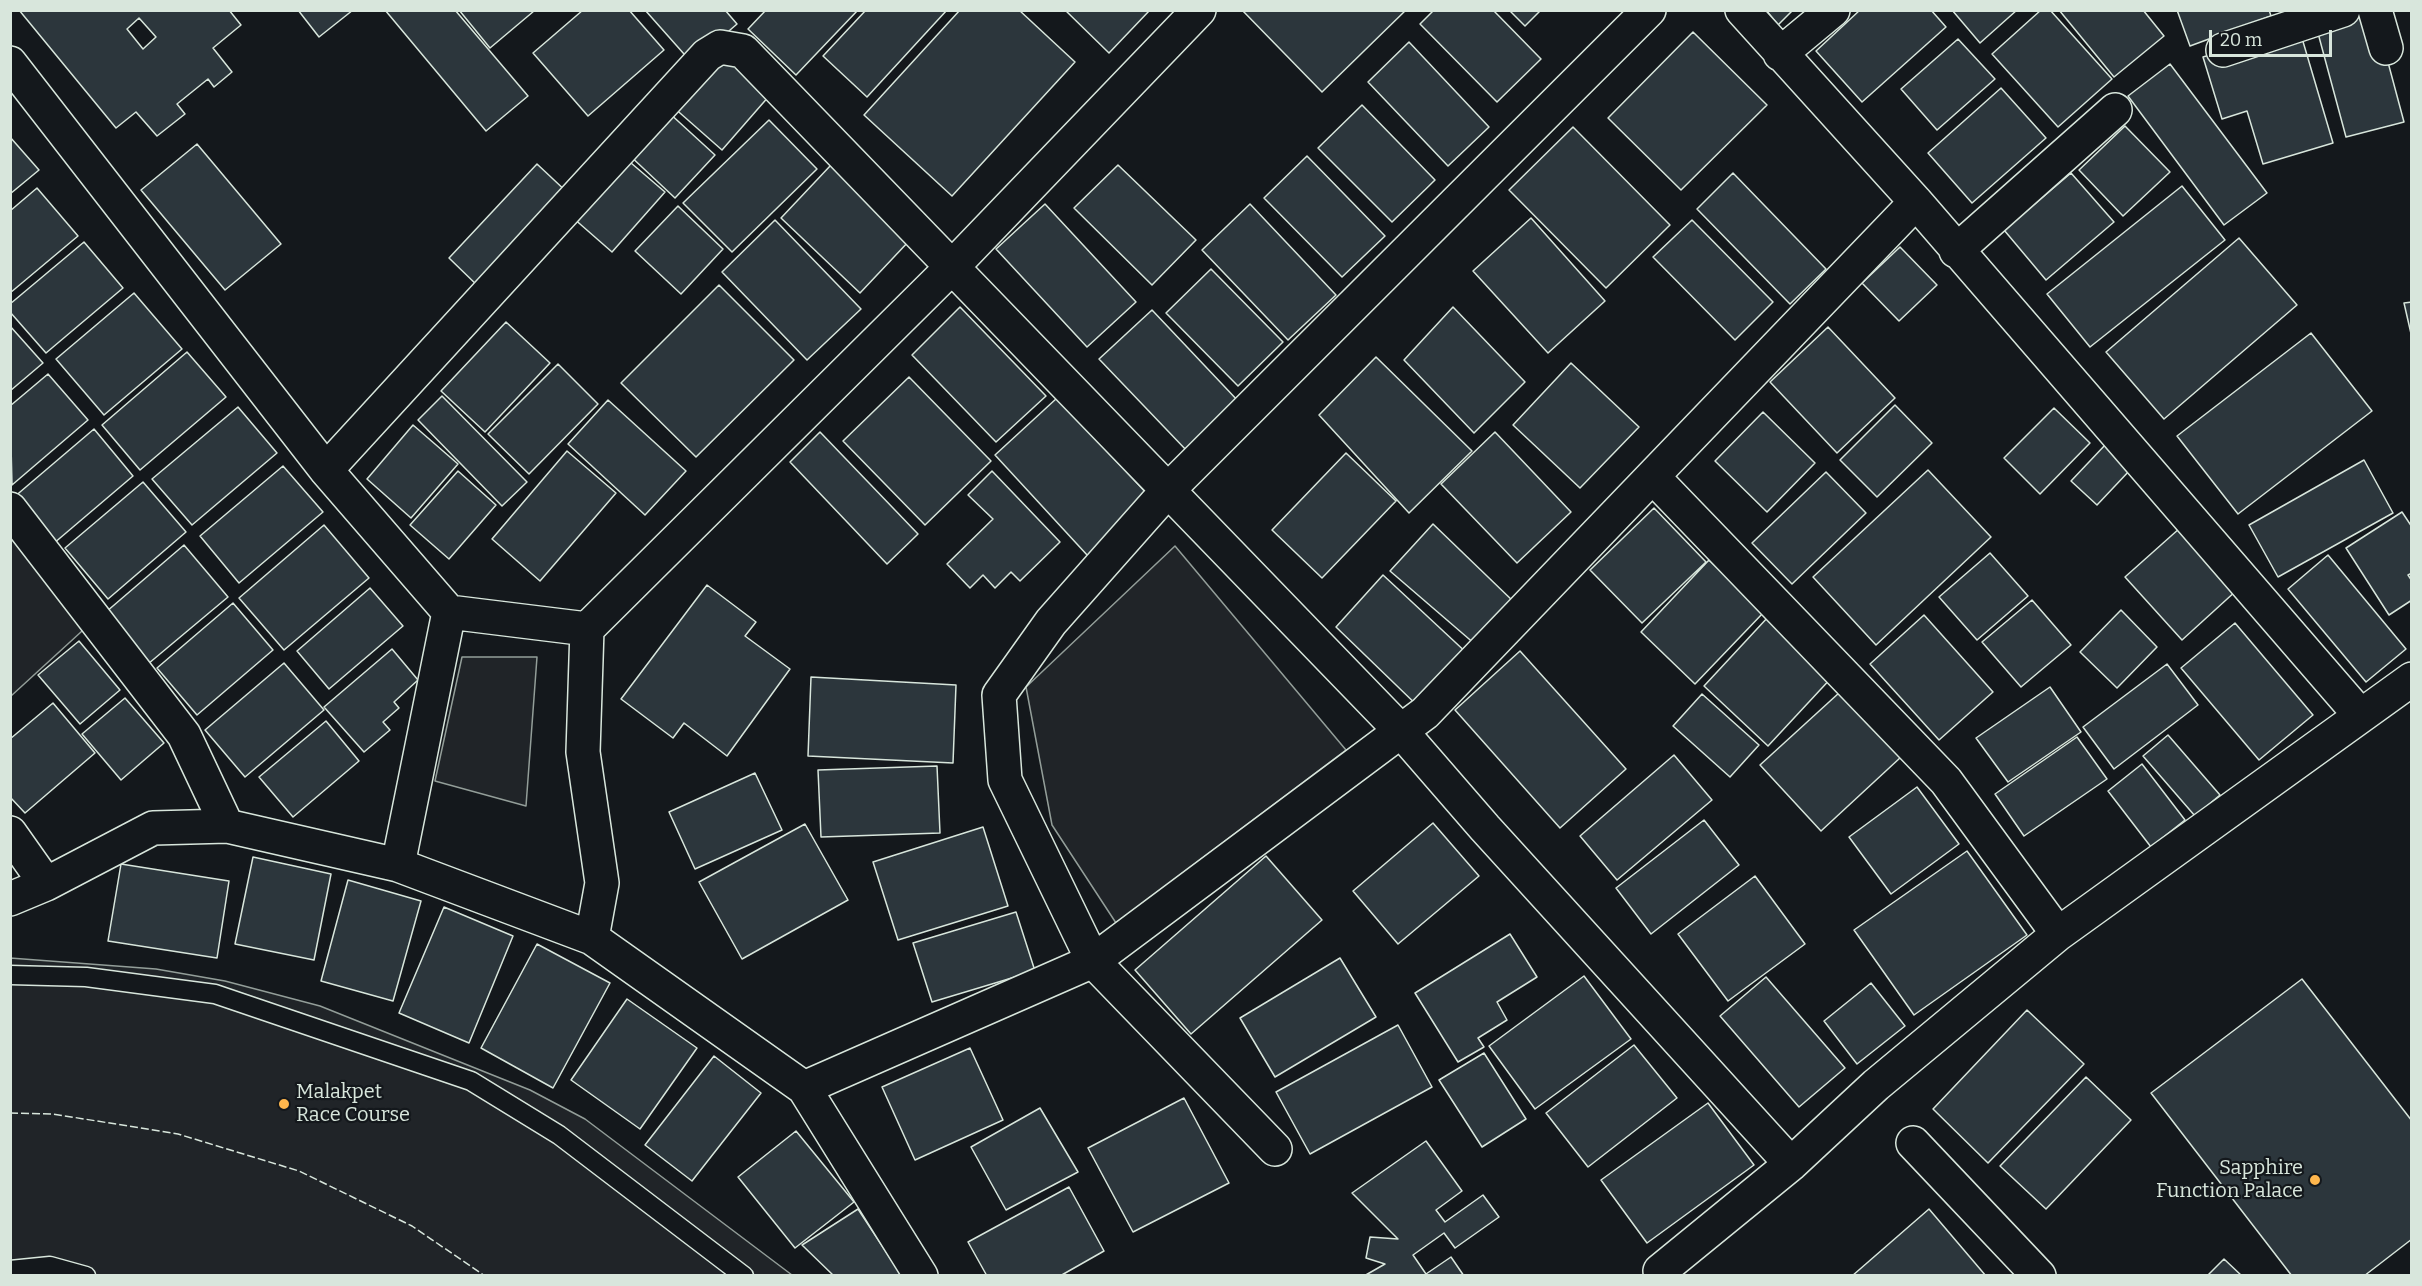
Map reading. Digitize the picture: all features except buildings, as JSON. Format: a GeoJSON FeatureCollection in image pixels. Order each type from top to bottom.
{"type":"FeatureCollection","features":[{"type":"Feature","properties":{"kind":"street"},"geometry":{"type":"LineString","coordinates":[[592,938],[602,883],[583,752],[587,629],[953,266],[1199,10]]}},
{"type":"Feature","properties":{"kind":"street"},"geometry":{"type":"LineString","coordinates":[[1275,1149],[1094,961],[1005,780],[999,695],[1051,622],[1168,489],[1650,10]]}},
{"type":"Feature","properties":{"kind":"street"},"geometry":{"type":"LineString","coordinates":[[1742,10],[1916,202],[1956,251],[2360,715]]}},
{"type":"Feature","properties":{"kind":"street"},"geometry":{"type":"LineString","coordinates":[[1780,54],[1833,10]]}},
{"type":"Feature","properties":{"kind":"street"},"geometry":{"type":"LineString","coordinates":[[2223,50],[2343,10]]}},
{"type":"Feature","properties":{"kind":"street"},"geometry":{"type":"LineString","coordinates":[[2375,10],[2386,48]]}},
{"type":"Feature","properties":{"kind":"street"},"geometry":{"type":"LineString","coordinates":[[326,470],[707,55],[720,47],[743,51],[1400,730],[1791,1164]]}},
{"type":"Feature","properties":{"kind":"street"},"geometry":{"type":"LineString","coordinates":[[10,63],[326,470],[449,612],[587,629]]}},
{"type":"Feature","properties":{"kind":"street"},"geometry":{"type":"LineString","coordinates":[[1956,251],[2115,110]]}},
{"type":"Feature","properties":{"kind":"street"},"geometry":{"type":"LineString","coordinates":[[804,1088],[1094,961],[1425,713],[1916,202]]}},
{"type":"Feature","properties":{"kind":"street"},"geometry":{"type":"LineString","coordinates":[[1653,477],[1946,782],[2058,934]]}},
{"type":"Feature","properties":{"kind":"street"},"geometry":{"type":"LineString","coordinates":[[10,509],[184,735],[227,826]]}},
{"type":"Feature","properties":{"kind":"street"},"geometry":{"type":"LineString","coordinates":[[398,865],[449,612]]}},
{"type":"Feature","properties":{"kind":"street"},"geometry":{"type":"LineString","coordinates":[[1660,1271],[1791,1164],[1875,1085],[2058,934],[2360,715],[2408,690]]}},
{"type":"Feature","properties":{"kind":"street"},"geometry":{"type":"LineString","coordinates":[[10,899],[46,884],[153,828],[227,826],[398,865],[592,938],[804,1088],[921,1275]]}},
{"type":"Feature","properties":{"kind":"street"},"geometry":{"type":"LineString","coordinates":[[10,833],[46,884]]}},
{"type":"Feature","properties":{"kind":"street"},"geometry":{"type":"LineString","coordinates":[[1913,1143],[2039,1275]]}},
{"type":"Feature","properties":{"kind":"lane"},"geometry":{"type":"LineString","coordinates":[[10,975],[86,977],[215,994],[471,1081],[559,1135],[744,1275]]}},
{"type":"Feature","properties":{"kind":"lane"},"geometry":{"type":"LineString","coordinates":[[10,1270],[50,1266],[86,1275]]}},
{"type":"Feature","properties":{"kind":"shaded area"},"geometry":{"type":"Polygon","coordinates":[[[10,517],[93,621],[11,696],[10,696],[10,517]]]}},
{"type":"Feature","properties":{"kind":"shaded area"},"geometry":{"type":"Polygon","coordinates":[[[1175,546],[1346,750],[1116,923],[1052,825],[1026,687],[1175,546]]]}},
{"type":"Feature","properties":{"kind":"shaded area"},"geometry":{"type":"Polygon","coordinates":[[[462,657],[537,657],[526,806],[435,781],[462,657]]]}},
{"type":"Feature","properties":{"kind":"shaded area","name":"Malakpet Race Course"},"geometry":{"type":"Polygon","coordinates":[[[10,958],[156,969],[225,981],[320,1006],[530,1090],[585,1119],[792,1275],[11,1275],[10,958]]]}},
{"type":"Feature","properties":{"kind":"fence"},"geometry":{"type":"LineString","coordinates":[[10,1113],[53,1114],[178,1134],[299,1171],[412,1226],[485,1276]]}},
{"type":"Feature","properties":{"kind":"place","name":"Malakpet Race Course"},"geometry":{"type":"Point","coordinates":[284,1104]}},
{"type":"Feature","properties":{"kind":"place","name":"Sapphire Function Palace"},"geometry":{"type":"Point","coordinates":[2315,1180]}}]}
